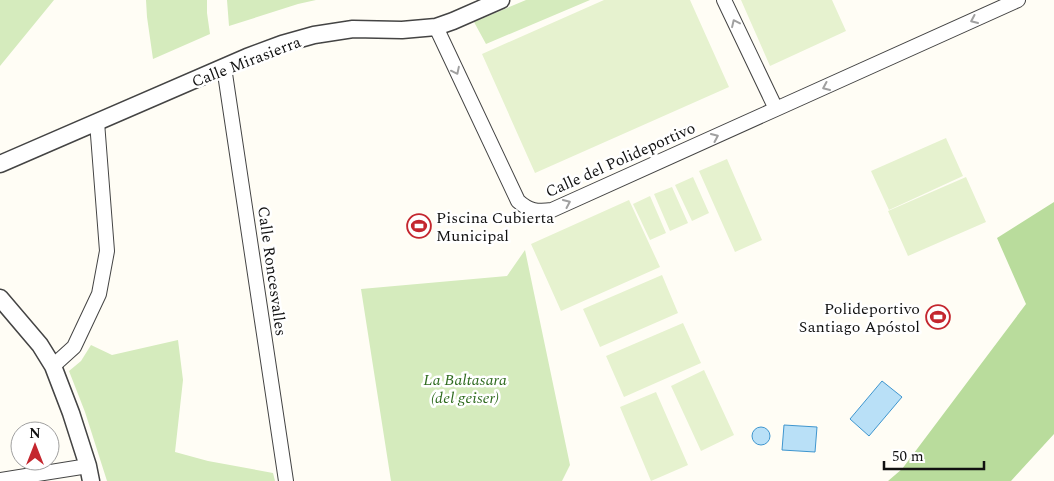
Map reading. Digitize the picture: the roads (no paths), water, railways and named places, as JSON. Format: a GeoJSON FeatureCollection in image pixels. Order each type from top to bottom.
{"type":"FeatureCollection","features":[{"type":"Feature","properties":{"kind":"street","name":"Calle Mirasierra"},"geometry":{"type":"LineString","coordinates":[[0,164],[247,57],[282,44],[353,29],[402,30],[436,27],[501,0]]}},
{"type":"Feature","properties":{"kind":"street"},"geometry":{"type":"LineString","coordinates":[[724,0],[776,109]]}},
{"type":"Feature","properties":{"kind":"street","name":"Calle del Polideportivo"},"geometry":{"type":"LineString","coordinates":[[436,27],[518,201],[526,208],[539,211],[552,210],[1018,0]]}},
{"type":"Feature","properties":{"kind":"street","name":"Calle Roncesvalles"},"geometry":{"type":"LineString","coordinates":[[224,67],[286,481]]}},
{"type":"Feature","properties":{"kind":"street"},"geometry":{"type":"LineString","coordinates":[[53,366],[74,347],[99,294],[107,251],[97,122]]}},
{"type":"Feature","properties":{"kind":"street"},"geometry":{"type":"LineString","coordinates":[[0,298],[40,345],[53,366],[71,413],[89,474],[0,480]]}},
{"type":"Feature","properties":{"kind":"water"},"geometry":{"type":"Polygon","coordinates":[[[882,381],[902,397],[869,436],[850,419],[882,381]]]}},
{"type":"Feature","properties":{"kind":"water"},"geometry":{"type":"Polygon","coordinates":[[[784,425],[817,427],[815,452],[782,450],[784,425]]]}},
{"type":"Feature","properties":{"kind":"water"},"geometry":{"type":"Polygon","coordinates":[[[761,427],[767,430],[770,436],[767,442],[761,445],[755,442],[752,436],[755,430],[761,427]]]}},
{"type":"Feature","properties":{"kind":"place","name":"Piscina Cubierta Municipal"},"geometry":{"type":"Point","coordinates":[419,226]}},
{"type":"Feature","properties":{"kind":"place","name":"Polideportivo Santiago Apóstol"},"geometry":{"type":"Point","coordinates":[938,317]}},
{"type":"Feature","properties":{"kind":"park label","name":"La Baltasara (del geiser)"},"geometry":{"type":"Point","coordinates":[465,388]}}]}
